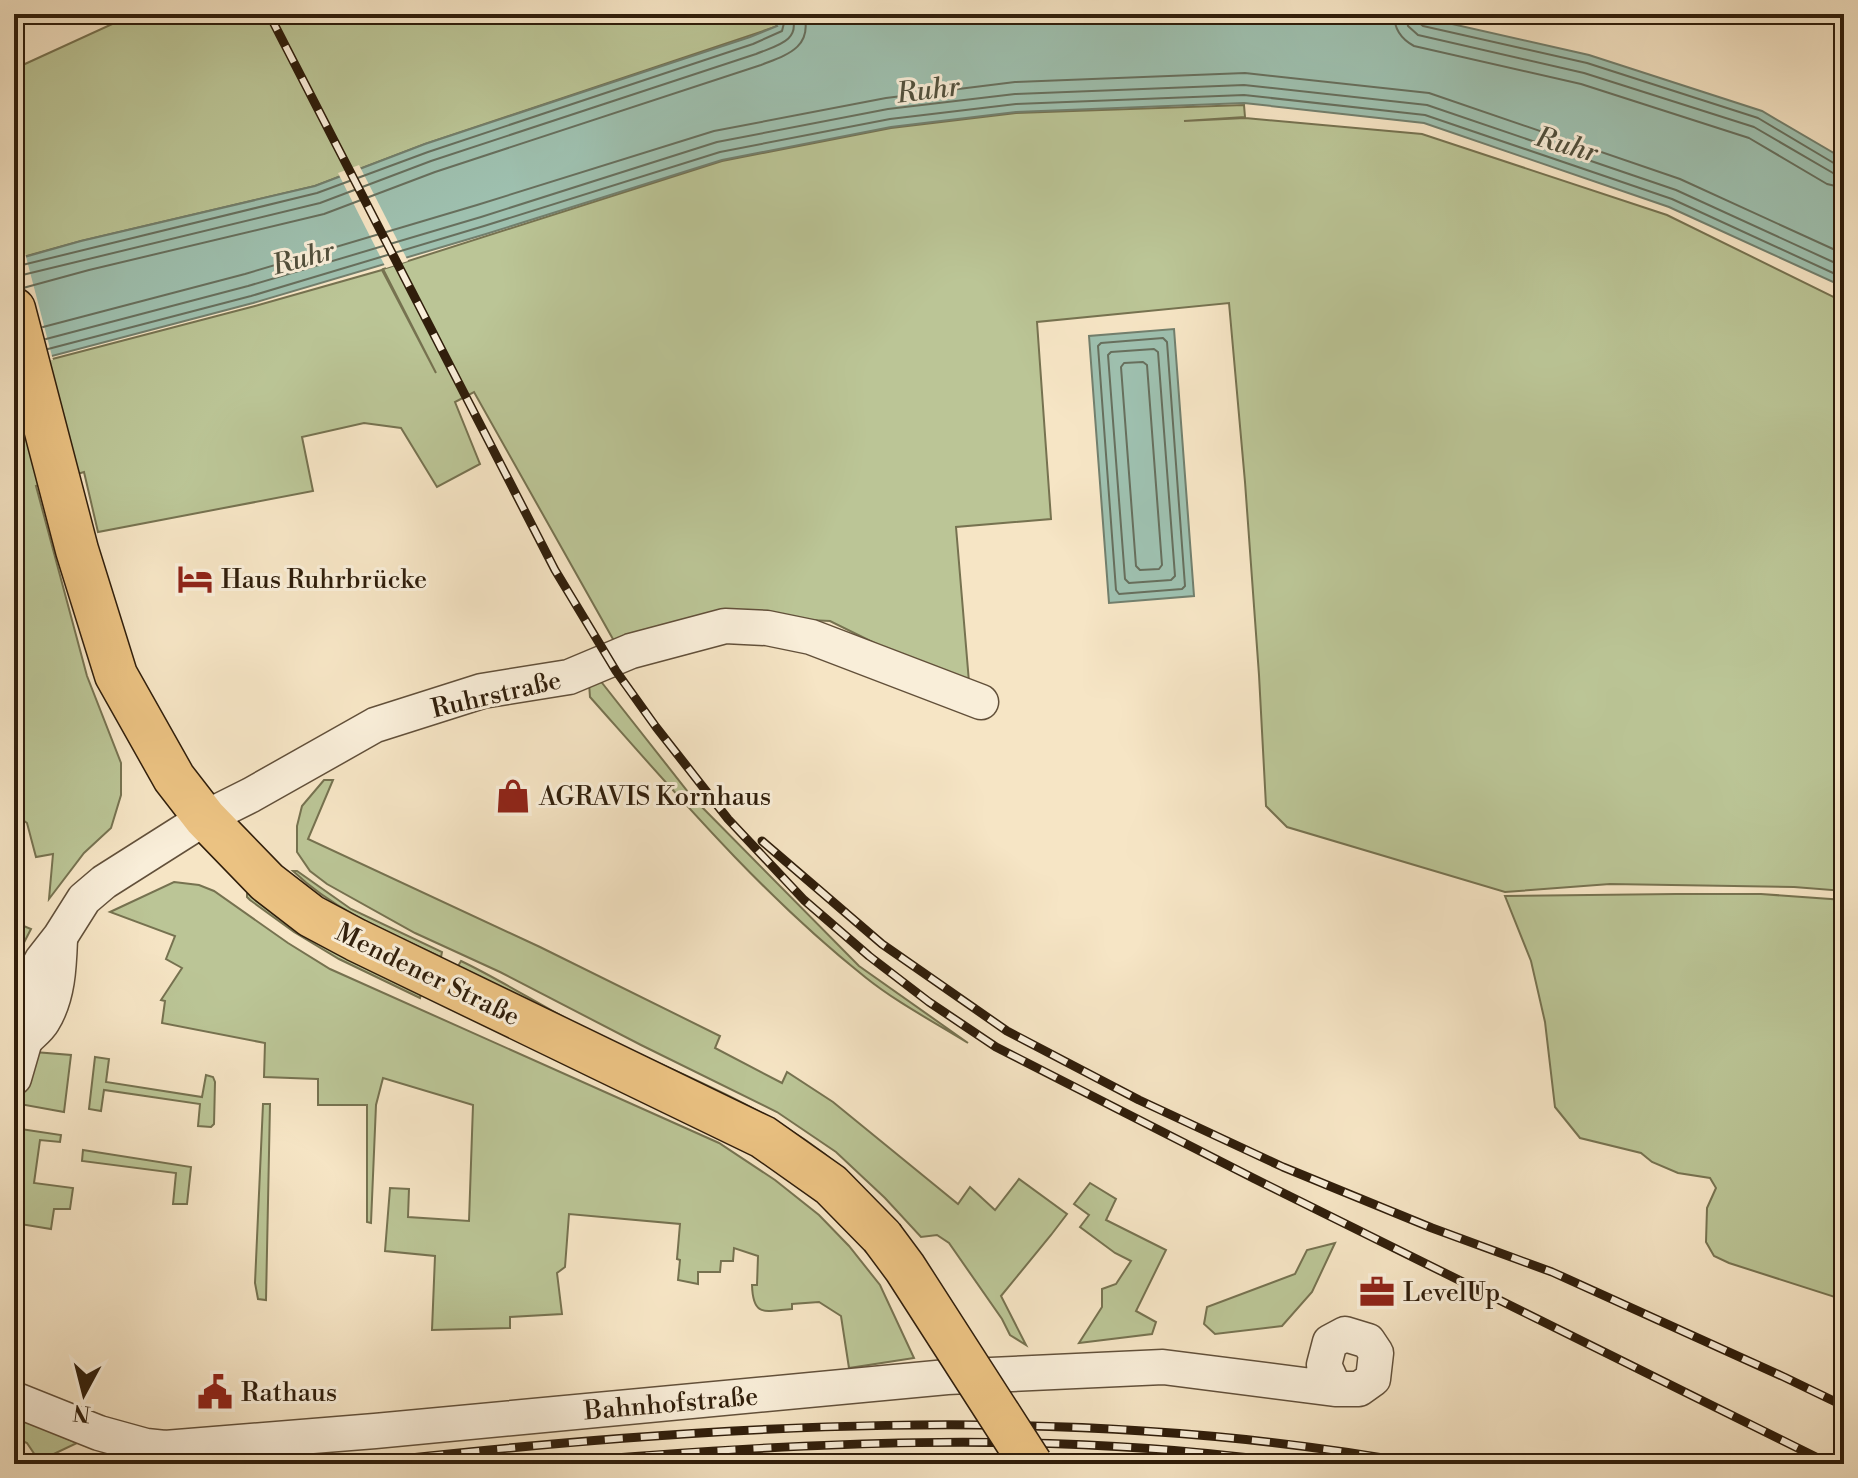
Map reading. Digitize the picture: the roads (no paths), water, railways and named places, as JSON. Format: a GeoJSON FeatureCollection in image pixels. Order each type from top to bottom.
{"type":"FeatureCollection","features":[{"type":"Feature","properties":{"kind":"main road","name":"Mendener Straße"},"geometry":{"type":"LineString","coordinates":[[17,320],[69,523],[116,675],[174,778],[205,818],[261,876],[311,916],[763,1137],[831,1185],[882,1237],[905,1268],[1031,1464]]}},
{"type":"Feature","properties":{"kind":"street","name":"Ruhrstraße"},"geometry":{"type":"LineString","coordinates":[[14,1078],[25,1040],[42,1023],[52,1003],[59,966],[60,937],[84,899],[104,882],[205,818],[375,725],[482,691],[569,677],[631,651],[725,626],[767,628],[811,637],[981,702]]}},
{"type":"Feature","properties":{"kind":"street","name":"Bahnhofstraße"},"geometry":{"type":"LineString","coordinates":[[14,1399],[99,1433],[165,1448],[931,1378],[1029,1372],[1163,1367],[1335,1389]]}},
{"type":"Feature","properties":{"kind":"water","name":"Ruhr"},"geometry":{"type":"Polygon","coordinates":[[[768,14],[1408,14],[1589,55],[1762,111],[1844,159],[1844,287],[1669,207],[1424,123],[1244,103],[1016,112],[891,127],[722,160],[253,303],[14,366],[14,260],[81,241],[315,186],[425,144],[750,37],[777,26],[768,14]]]}},
{"type":"Feature","properties":{"kind":"water"},"geometry":{"type":"Polygon","coordinates":[[[1174,329],[1194,596],[1109,603],[1089,336],[1174,329]]]}},
{"type":"Feature","properties":{"kind":"railway"},"geometry":{"type":"LineString","coordinates":[[269,14],[555,570],[616,671],[656,727],[728,819],[804,900],[929,1002],[996,1047],[1830,1464]]}},
{"type":"Feature","properties":{"kind":"railway"},"geometry":{"type":"LineString","coordinates":[[762,841],[882,944],[1007,1031],[1139,1100],[1283,1167],[1432,1228],[1552,1272],[1844,1406]]}},
{"type":"Feature","properties":{"kind":"railway"},"geometry":{"type":"LineString","coordinates":[[354,1464],[619,1439],[886,1425],[1020,1426],[1153,1432],[1286,1444],[1418,1464]]}},
{"type":"Feature","properties":{"kind":"railway"},"geometry":{"type":"LineString","coordinates":[[538,1464],[727,1450],[917,1443],[1107,1446],[1295,1464]]}},
{"type":"Feature","properties":{"kind":"place","name":"Haus Ruhrbrücke"},"geometry":{"type":"Point","coordinates":[195,579]}},
{"type":"Feature","properties":{"kind":"place","name":"AGRAVIS Kornhaus"},"geometry":{"type":"Point","coordinates":[513,796]}},
{"type":"Feature","properties":{"kind":"place","name":"LevelUp"},"geometry":{"type":"Point","coordinates":[1377,1292]}},
{"type":"Feature","properties":{"kind":"place","name":"Rathaus"},"geometry":{"type":"Point","coordinates":[215,1392]}}]}
